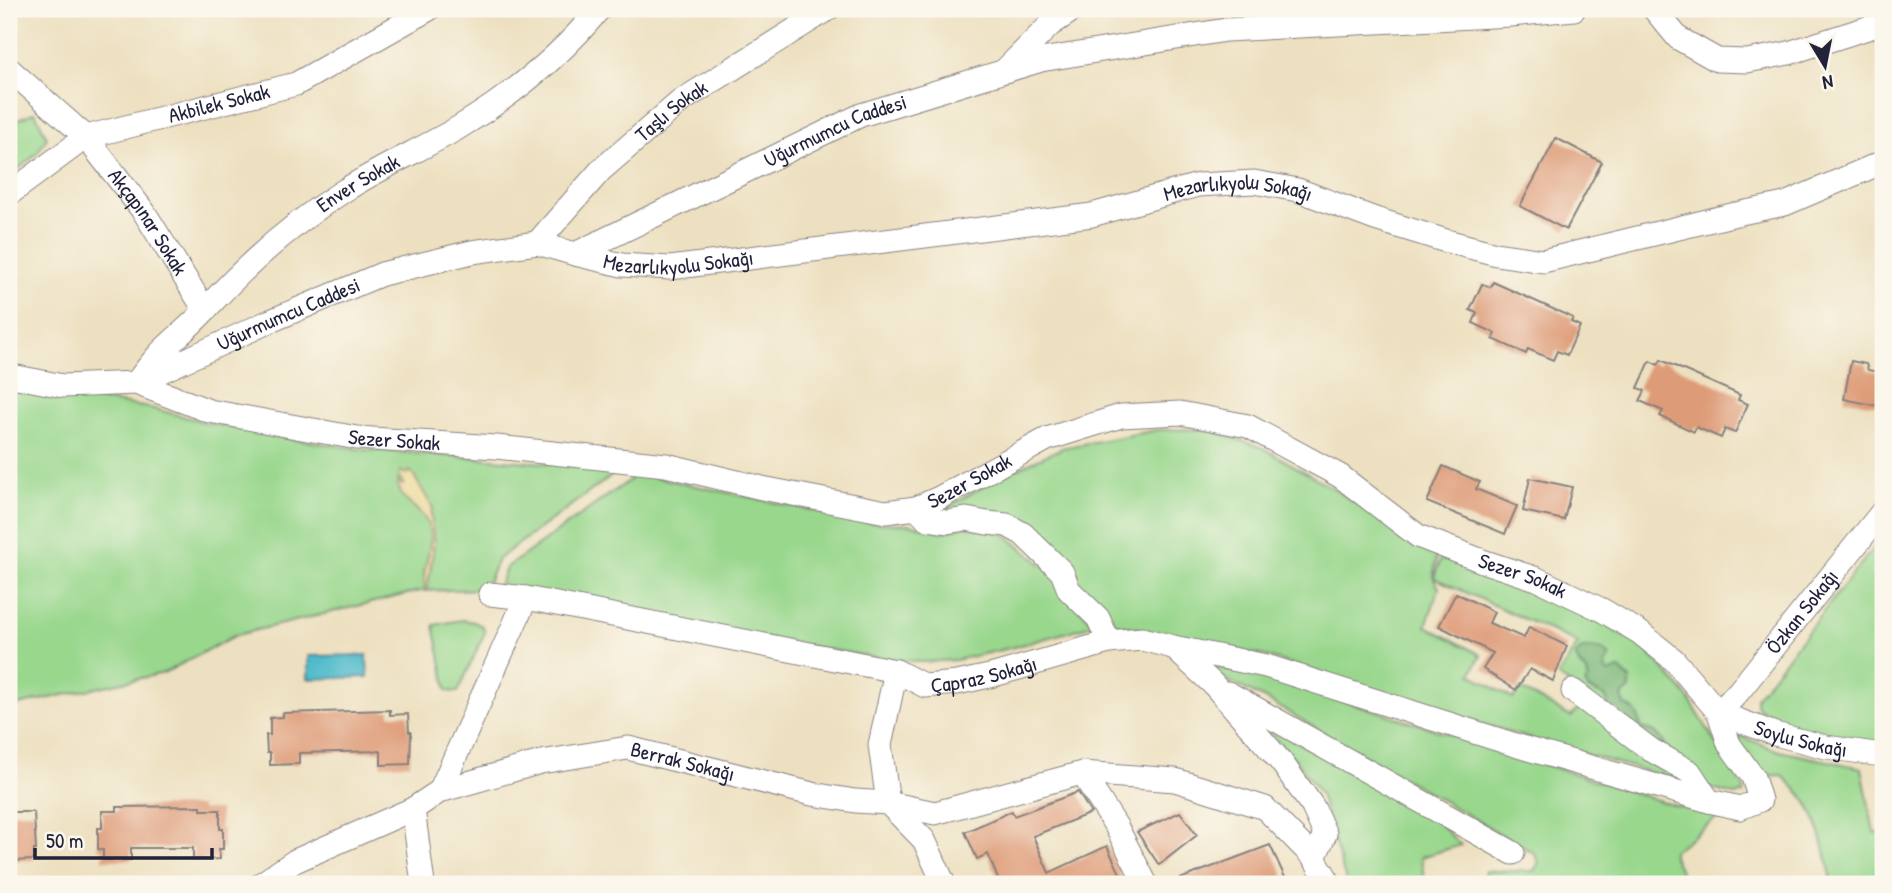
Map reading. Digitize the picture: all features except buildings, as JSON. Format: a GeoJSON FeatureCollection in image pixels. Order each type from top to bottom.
{"type":"FeatureCollection","features":[{"type":"Feature","properties":{"kind":"street","name":"Akbilek Sokak"},"geometry":{"type":"LineString","coordinates":[[9,194],[86,137],[296,84],[429,9]]}},
{"type":"Feature","properties":{"kind":"street","name":"Enver Sokak"},"geometry":{"type":"LineString","coordinates":[[136,383],[158,356],[217,296],[301,221],[377,170],[458,128],[512,92],[553,59],[599,9]]}},
{"type":"Feature","properties":{"kind":"street","name":"Taşlı Sokak"},"geometry":{"type":"LineString","coordinates":[[537,243],[601,170],[681,101],[828,9]]}},
{"type":"Feature","properties":{"kind":"street"},"geometry":{"type":"LineString","coordinates":[[1004,72],[1050,25],[1074,9]]}},
{"type":"Feature","properties":{"kind":"street","name":"Uğurmumcu Caddesi"},"geometry":{"type":"LineString","coordinates":[[136,383],[268,322],[382,274],[472,252],[537,243],[575,254],[861,115],[1041,60],[1226,30],[1511,16],[1574,9]]}},
{"type":"Feature","properties":{"kind":"street"},"geometry":{"type":"LineString","coordinates":[[1654,9],[1678,38],[1717,60],[1747,61],[1789,53],[1883,23]]}},
{"type":"Feature","properties":{"kind":"street","name":"Akçapınar Sokak"},"geometry":{"type":"LineString","coordinates":[[9,69],[86,137],[144,212],[205,310]]}},
{"type":"Feature","properties":{"kind":"street","name":"Mezarlıkyolu Sokağı"},"geometry":{"type":"LineString","coordinates":[[575,254],[622,265],[670,268],[1092,215],[1198,185],[1254,182],[1298,190],[1375,219],[1496,254],[1543,261],[1785,204],[1883,162]]}},
{"type":"Feature","properties":{"kind":"street"},"geometry":{"type":"LineString","coordinates":[[9,374],[63,386],[136,383]]}},
{"type":"Feature","properties":{"kind":"street","name":"Sezer Sokak"},"geometry":{"type":"LineString","coordinates":[[136,383],[209,411],[357,438],[496,447],[656,464],[886,512],[916,508],[1047,439],[1121,416],[1180,413],[1248,426],[1340,476],[1418,536],[1537,579],[1602,610],[1639,632],[1674,660],[1719,713]]}},
{"type":"Feature","properties":{"kind":"street"},"geometry":{"type":"LineString","coordinates":[[916,508],[927,519],[947,522],[966,519],[1007,525],[1023,534],[1062,572],[1069,590],[1098,618],[1109,642]]}},
{"type":"Feature","properties":{"kind":"street","name":"Özkan Sokağı"},"geometry":{"type":"LineString","coordinates":[[1719,713],[1883,511]]}},
{"type":"Feature","properties":{"kind":"street","name":"Çapraz Sokağı"},"geometry":{"type":"LineString","coordinates":[[490,594],[526,598],[896,671],[925,686],[957,683],[1024,667],[1109,642],[1142,639],[1173,647],[1213,684],[1282,763],[1313,807],[1325,834],[1314,858]]}},
{"type":"Feature","properties":{"kind":"street"},"geometry":{"type":"LineString","coordinates":[[440,791],[526,598]]}},
{"type":"Feature","properties":{"kind":"street"},"geometry":{"type":"LineString","coordinates":[[1173,647],[1266,666],[1528,749],[1740,808],[1760,800],[1753,777],[1729,744],[1719,713]]}},
{"type":"Feature","properties":{"kind":"street"},"geometry":{"type":"LineString","coordinates":[[896,671],[880,745],[888,803],[924,840],[944,884]]}},
{"type":"Feature","properties":{"kind":"street"},"geometry":{"type":"LineString","coordinates":[[1213,684],[1513,853]]}},
{"type":"Feature","properties":{"kind":"street"},"geometry":{"type":"LineString","coordinates":[[1573,691],[1651,750],[1690,772],[1709,801]]}},
{"type":"Feature","properties":{"kind":"street","name":"Soylu Sokağı"},"geometry":{"type":"LineString","coordinates":[[1719,713],[1775,734],[1813,744],[1883,754]]}},
{"type":"Feature","properties":{"kind":"street","name":"Berrak Sokağı"},"geometry":{"type":"LineString","coordinates":[[261,884],[295,861],[413,809],[440,791],[541,762],[628,748],[813,794],[888,803],[934,813],[1082,773],[1175,780],[1265,808],[1314,858],[1330,884]]}},
{"type":"Feature","properties":{"kind":"street"},"geometry":{"type":"LineString","coordinates":[[1082,773],[1116,826],[1146,884]]}},
{"type":"Feature","properties":{"kind":"street"},"geometry":{"type":"LineString","coordinates":[[413,809],[423,884]]}},
{"type":"Feature","properties":{"kind":"green space"},"geometry":{"type":"Polygon","coordinates":[[[35,112],[47,138],[37,153],[9,177],[9,123],[35,112]]]}},
{"type":"Feature","properties":{"kind":"green space"},"geometry":{"type":"Polygon","coordinates":[[[9,386],[50,395],[155,409],[273,436],[358,449],[610,468],[618,471],[498,559],[485,589],[420,591],[236,635],[164,673],[9,707],[9,386]]]}},
{"type":"Feature","properties":{"kind":"green space"},"geometry":{"type":"Polygon","coordinates":[[[1207,429],[1263,448],[1416,540],[1438,549],[1433,577],[1439,588],[1426,626],[1481,655],[1471,674],[1513,699],[1520,689],[1571,717],[1589,696],[1558,676],[1578,643],[1434,578],[1443,552],[1546,593],[1601,621],[1646,650],[1686,694],[1744,788],[1744,794],[1734,795],[1537,741],[1265,656],[1113,623],[1017,520],[932,513],[944,509],[1003,475],[1062,448],[1157,430],[1207,429]]]}},
{"type":"Feature","properties":{"kind":"green space"},"geometry":{"type":"Polygon","coordinates":[[[634,473],[872,523],[909,524],[943,532],[965,526],[1003,533],[1055,575],[1093,625],[956,660],[922,662],[872,657],[497,591],[506,568],[630,480],[634,473]]]}},
{"type":"Feature","properties":{"kind":"green space"},"geometry":{"type":"Polygon","coordinates":[[[1883,536],[1883,742],[1795,726],[1766,713],[1756,705],[1756,697],[1883,536]]]}},
{"type":"Feature","properties":{"kind":"green space"},"geometry":{"type":"Polygon","coordinates":[[[462,620],[482,626],[485,632],[458,692],[447,691],[434,625],[462,620]]]}},
{"type":"Feature","properties":{"kind":"green space"},"geometry":{"type":"Polygon","coordinates":[[[1582,649],[1602,650],[1610,656],[1605,664],[1606,671],[1609,673],[1619,669],[1630,679],[1630,689],[1622,696],[1624,705],[1636,714],[1641,728],[1655,732],[1664,742],[1664,757],[1609,709],[1606,697],[1588,689],[1585,683],[1588,679],[1587,672],[1580,666],[1575,655],[1582,649]]]}},
{"type":"Feature","properties":{"kind":"green space"},"geometry":{"type":"Polygon","coordinates":[[[1213,666],[1262,675],[1676,806],[1722,814],[1673,851],[1673,857],[1687,884],[1483,884],[1485,871],[1534,871],[1539,862],[1534,853],[1522,846],[1265,699],[1218,676],[1213,666]]]}},
{"type":"Feature","properties":{"kind":"green space"},"geometry":{"type":"Polygon","coordinates":[[[1257,720],[1434,818],[1461,845],[1421,857],[1424,878],[1397,884],[1347,884],[1320,794],[1295,759],[1257,720]]]}},
{"type":"Feature","properties":{"kind":"green space"},"geometry":{"type":"Polygon","coordinates":[[[1740,736],[1779,751],[1862,768],[1874,833],[1883,833],[1883,884],[1830,884],[1823,844],[1806,800],[1782,775],[1765,776],[1738,744],[1740,736]]]}},
{"type":"Feature","properties":{"kind":"sand"},"geometry":{"type":"Polygon","coordinates":[[[401,471],[406,474],[410,471],[433,508],[431,513],[434,546],[425,591],[424,574],[430,533],[425,519],[401,493],[398,480],[403,485],[404,483],[399,474],[401,471]]]}},
{"type":"Feature","properties":{"kind":"water"},"geometry":{"type":"Polygon","coordinates":[[[367,655],[368,677],[308,679],[308,656],[367,655]]]}}]}
